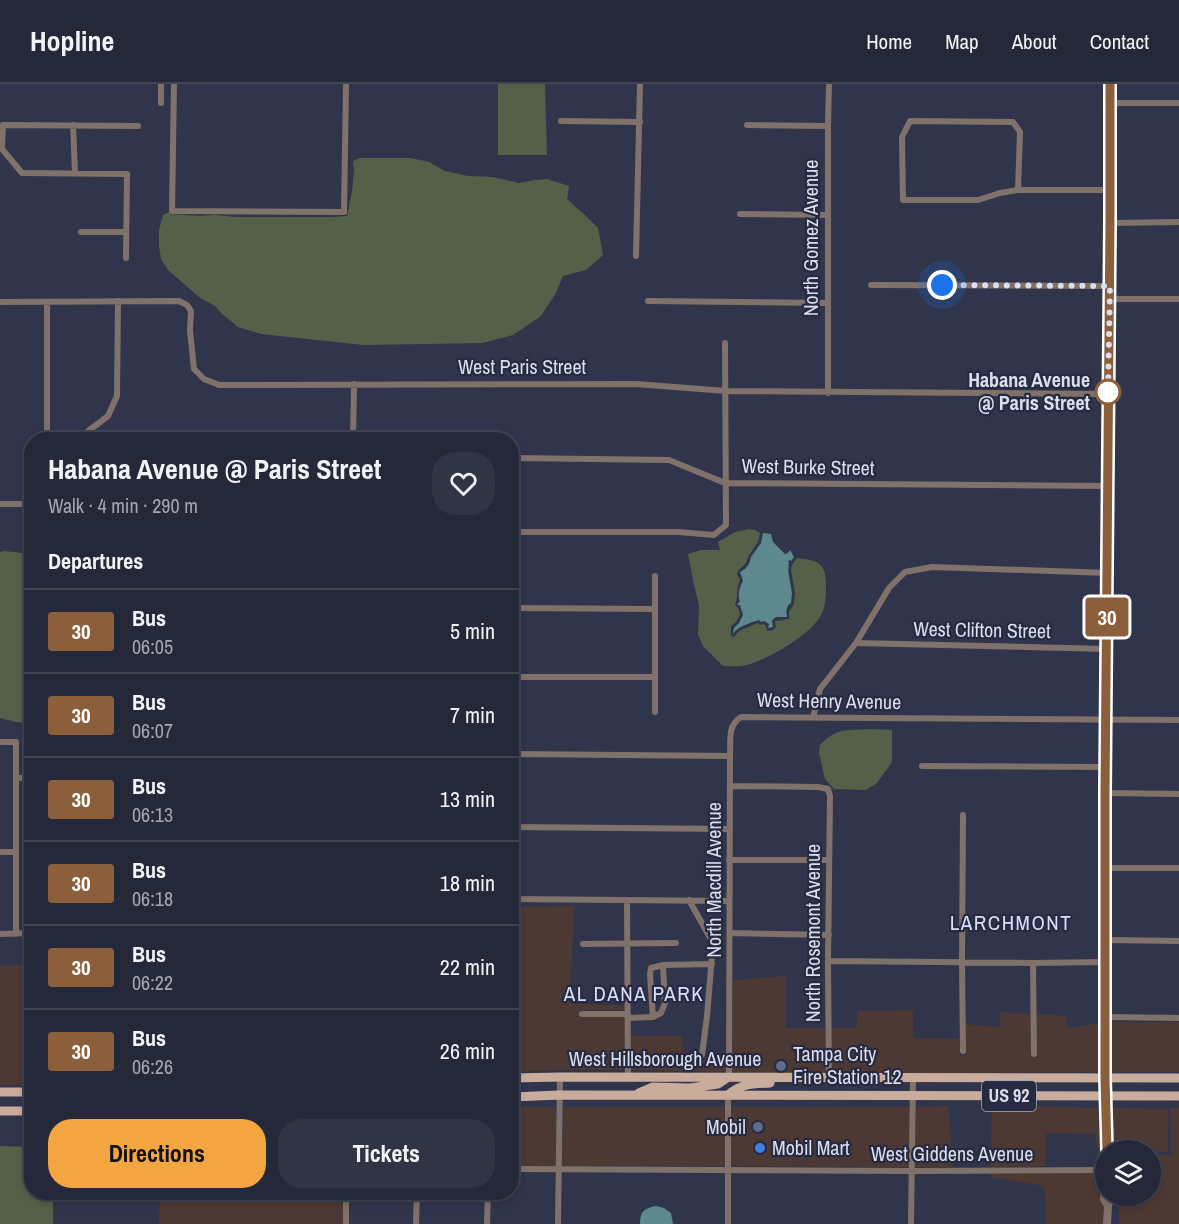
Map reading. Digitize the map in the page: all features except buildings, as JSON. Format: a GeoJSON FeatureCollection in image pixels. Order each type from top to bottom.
{"type":"FeatureCollection","features":[{"type":"Feature","properties":{"kind":"main road"},"geometry":{"type":"LineString","coordinates":[[634,1095],[652,1087],[690,1088],[718,1084],[729,1077]]}},
{"type":"Feature","properties":{"kind":"main road","name":"West Hillsborough Avenue"},"geometry":{"type":"LineString","coordinates":[[519,1078],[1179,1078]]}},
{"type":"Feature","properties":{"kind":"main road"},"geometry":{"type":"LineString","coordinates":[[728,1095],[742,1086],[770,1083],[823,1083],[829,1078]]}},
{"type":"Feature","properties":{"kind":"main road"},"geometry":{"type":"LineString","coordinates":[[0,1092],[24,1092]]}},
{"type":"Feature","properties":{"kind":"main road","name":"West Hillsborough Avenue"},"geometry":{"type":"LineString","coordinates":[[519,1096],[1179,1096]]}},
{"type":"Feature","properties":{"kind":"main road"},"geometry":{"type":"LineString","coordinates":[[0,1111],[24,1111]]}},
{"type":"Feature","properties":{"kind":"street"},"geometry":{"type":"LineString","coordinates":[[161,84],[161,103]]}},
{"type":"Feature","properties":{"kind":"street"},"geometry":{"type":"LineString","coordinates":[[174,84],[172,211],[344,213],[346,84]]}},
{"type":"Feature","properties":{"kind":"street"},"geometry":{"type":"LineString","coordinates":[[636,256],[640,84]]}},
{"type":"Feature","properties":{"kind":"street","name":"North Gomez Avenue"},"geometry":{"type":"LineString","coordinates":[[828,393],[829,84]]}},
{"type":"Feature","properties":{"kind":"street"},"geometry":{"type":"LineString","coordinates":[[1107,1140],[1105,793],[1110,84]]}},
{"type":"Feature","properties":{"kind":"street"},"geometry":{"type":"LineString","coordinates":[[1110,103],[1179,103]]}},
{"type":"Feature","properties":{"kind":"street"},"geometry":{"type":"LineString","coordinates":[[561,121],[640,122]]}},
{"type":"Feature","properties":{"kind":"street"},"geometry":{"type":"LineString","coordinates":[[1018,190],[1020,132],[1013,122],[910,121],[902,137],[903,200],[978,200],[1018,190],[1110,190]]}},
{"type":"Feature","properties":{"kind":"street"},"geometry":{"type":"LineString","coordinates":[[126,258],[127,174],[22,173],[1,149],[3,124],[138,126]]}},
{"type":"Feature","properties":{"kind":"street"},"geometry":{"type":"LineString","coordinates":[[74,125],[75,173]]}},
{"type":"Feature","properties":{"kind":"street"},"geometry":{"type":"LineString","coordinates":[[747,125],[828,126]]}},
{"type":"Feature","properties":{"kind":"street"},"geometry":{"type":"LineString","coordinates":[[740,214],[828,215]]}},
{"type":"Feature","properties":{"kind":"street"},"geometry":{"type":"LineString","coordinates":[[1110,222],[1179,222]]}},
{"type":"Feature","properties":{"kind":"street"},"geometry":{"type":"LineString","coordinates":[[81,232],[126,232]]}},
{"type":"Feature","properties":{"kind":"street"},"geometry":{"type":"LineString","coordinates":[[871,285],[1110,286]]}},
{"type":"Feature","properties":{"kind":"street"},"geometry":{"type":"LineString","coordinates":[[1109,299],[1179,299]]}},
{"type":"Feature","properties":{"kind":"street"},"geometry":{"type":"LineString","coordinates":[[87,432],[108,416],[117,396],[117,301]]}},
{"type":"Feature","properties":{"kind":"street","name":"West Paris Street"},"geometry":{"type":"LineString","coordinates":[[0,302],[178,301],[187,305],[191,311],[190,331],[194,369],[204,379],[219,385],[636,384],[726,391],[1108,394]]}},
{"type":"Feature","properties":{"kind":"street"},"geometry":{"type":"LineString","coordinates":[[648,301],[828,303]]}},
{"type":"Feature","properties":{"kind":"street"},"geometry":{"type":"LineString","coordinates":[[47,302],[47,432]]}},
{"type":"Feature","properties":{"kind":"street"},"geometry":{"type":"LineString","coordinates":[[519,532],[678,532],[714,535],[726,525],[724,343]]}},
{"type":"Feature","properties":{"kind":"street"},"geometry":{"type":"LineString","coordinates":[[353,432],[354,384]]}},
{"type":"Feature","properties":{"kind":"street","name":"West Burke Street"},"geometry":{"type":"LineString","coordinates":[[519,458],[669,460],[725,483],[1108,486]]}},
{"type":"Feature","properties":{"kind":"street"},"geometry":{"type":"LineString","coordinates":[[0,504],[24,504]]}},
{"type":"Feature","properties":{"kind":"street"},"geometry":{"type":"LineString","coordinates":[[813,718],[820,689],[856,644],[889,588],[906,572],[932,567],[1108,573]]}},
{"type":"Feature","properties":{"kind":"street"},"geometry":{"type":"LineString","coordinates":[[655,576],[655,712]]}},
{"type":"Feature","properties":{"kind":"street"},"geometry":{"type":"LineString","coordinates":[[519,608],[655,609]]}},
{"type":"Feature","properties":{"kind":"street","name":"West Clifton Street"},"geometry":{"type":"LineString","coordinates":[[856,644],[1107,649]]}},
{"type":"Feature","properties":{"kind":"street"},"geometry":{"type":"LineString","coordinates":[[519,677],[655,677]]}},
{"type":"Feature","properties":{"kind":"street","name":"West Henry Avenue"},"geometry":{"type":"LineString","coordinates":[[730,756],[732,726],[734,721],[741,717],[1179,720]]}},
{"type":"Feature","properties":{"kind":"street"},"geometry":{"type":"LineString","coordinates":[[0,742],[16,742],[16,934]]}},
{"type":"Feature","properties":{"kind":"street"},"geometry":{"type":"LineString","coordinates":[[519,754],[730,756]]}},
{"type":"Feature","properties":{"kind":"street","name":"North Macdill Avenue"},"geometry":{"type":"LineString","coordinates":[[729,1077],[730,756]]}},
{"type":"Feature","properties":{"kind":"street"},"geometry":{"type":"LineString","coordinates":[[922,766],[1106,767]]}},
{"type":"Feature","properties":{"kind":"street"},"geometry":{"type":"LineString","coordinates":[[17,778],[24,778]]}},
{"type":"Feature","properties":{"kind":"street","name":"North Rosemont Avenue"},"geometry":{"type":"LineString","coordinates":[[731,786],[818,786],[828,789],[830,796],[829,1078]]}},
{"type":"Feature","properties":{"kind":"street"},"geometry":{"type":"LineString","coordinates":[[1105,793],[1179,794]]}},
{"type":"Feature","properties":{"kind":"street"},"geometry":{"type":"LineString","coordinates":[[963,815],[963,1052]]}},
{"type":"Feature","properties":{"kind":"street"},"geometry":{"type":"LineString","coordinates":[[519,827],[730,829]]}},
{"type":"Feature","properties":{"kind":"street"},"geometry":{"type":"LineString","coordinates":[[0,852],[15,852]]}},
{"type":"Feature","properties":{"kind":"street"},"geometry":{"type":"LineString","coordinates":[[729,860],[829,860]]}},
{"type":"Feature","properties":{"kind":"street"},"geometry":{"type":"LineString","coordinates":[[1106,868],[1179,868]]}},
{"type":"Feature","properties":{"kind":"street"},"geometry":{"type":"LineString","coordinates":[[519,900],[729,902]]}},
{"type":"Feature","properties":{"kind":"street"},"geometry":{"type":"LineString","coordinates":[[627,900],[628,1077]]}},
{"type":"Feature","properties":{"kind":"street"},"geometry":{"type":"LineString","coordinates":[[689,900],[713,943],[702,1054]]}},
{"type":"Feature","properties":{"kind":"street"},"geometry":{"type":"LineString","coordinates":[[730,933],[829,935]]}},
{"type":"Feature","properties":{"kind":"street"},"geometry":{"type":"LineString","coordinates":[[0,934],[24,934]]}},
{"type":"Feature","properties":{"kind":"street"},"geometry":{"type":"LineString","coordinates":[[1106,940],[1179,941]]}},
{"type":"Feature","properties":{"kind":"street"},"geometry":{"type":"LineString","coordinates":[[584,944],[676,943]]}},
{"type":"Feature","properties":{"kind":"street"},"geometry":{"type":"LineString","coordinates":[[828,961],[1106,962]]}},
{"type":"Feature","properties":{"kind":"street"},"geometry":{"type":"LineString","coordinates":[[1033,963],[1034,1054]]}},
{"type":"Feature","properties":{"kind":"street"},"geometry":{"type":"LineString","coordinates":[[653,1017],[651,968],[712,964]]}},
{"type":"Feature","properties":{"kind":"street"},"geometry":{"type":"LineString","coordinates":[[582,1014],[653,1017],[661,1013],[665,1003],[663,966]]}},
{"type":"Feature","properties":{"kind":"street"},"geometry":{"type":"LineString","coordinates":[[1105,1017],[1179,1018]]}},
{"type":"Feature","properties":{"kind":"street"},"geometry":{"type":"LineString","coordinates":[[558,1224],[560,1077]]}},
{"type":"Feature","properties":{"kind":"street"},"geometry":{"type":"LineString","coordinates":[[911,1224],[913,1077]]}},
{"type":"Feature","properties":{"kind":"street"},"geometry":{"type":"LineString","coordinates":[[728,1095],[728,1224]]}},
{"type":"Feature","properties":{"kind":"street","name":"West Giddens Avenue"},"geometry":{"type":"LineString","coordinates":[[519,1169],[1095,1170]]}},
{"type":"Feature","properties":{"kind":"street"},"geometry":{"type":"LineString","coordinates":[[346,1200],[346,1224]]}},
{"type":"Feature","properties":{"kind":"street"},"geometry":{"type":"LineString","coordinates":[[416,1224],[417,1200]]}},
{"type":"Feature","properties":{"kind":"street"},"geometry":{"type":"LineString","coordinates":[[487,1224],[488,1200]]}},
{"type":"Feature","properties":{"kind":"street"},"geometry":{"type":"LineString","coordinates":[[1107,1224],[1108,1206]]}},
{"type":"Feature","properties":{"kind":"shaded area"},"geometry":{"type":"Polygon","coordinates":[[[498,84],[545,84],[547,155],[498,155],[498,84]]]}},
{"type":"Feature","properties":{"kind":"shaded area"},"geometry":{"type":"Polygon","coordinates":[[[360,158],[411,158],[429,162],[445,171],[468,176],[492,177],[519,183],[547,179],[569,186],[567,199],[598,228],[603,255],[586,270],[563,276],[556,293],[541,316],[513,335],[483,343],[364,345],[261,334],[238,327],[168,270],[161,259],[159,230],[163,215],[169,212],[170,214],[236,217],[347,216],[352,192],[353,161],[360,158]]]}},
{"type":"Feature","properties":{"kind":"shaded area"},"geometry":{"type":"Polygon","coordinates":[[[749,529],[760,533],[758,542],[746,563],[738,571],[737,575],[740,580],[735,605],[740,614],[731,626],[731,636],[734,637],[739,631],[758,623],[764,624],[767,631],[773,630],[776,627],[775,621],[789,619],[795,593],[791,570],[797,558],[815,562],[822,567],[826,577],[825,605],[820,617],[807,632],[787,646],[766,658],[747,665],[723,666],[703,646],[698,634],[699,606],[688,554],[701,550],[720,550],[718,542],[735,532],[749,529]]]}},
{"type":"Feature","properties":{"kind":"shaded area"},"geometry":{"type":"Polygon","coordinates":[[[763,533],[771,534],[773,542],[785,554],[790,550],[794,557],[788,561],[792,593],[787,617],[776,617],[772,622],[773,627],[768,628],[769,624],[759,620],[741,627],[733,634],[734,628],[743,615],[740,605],[737,605],[740,601],[739,591],[743,581],[740,572],[749,564],[761,543],[763,533]]]}},
{"type":"Feature","properties":{"kind":"shaded area"},"geometry":{"type":"Polygon","coordinates":[[[0,552],[24,553],[24,723],[0,718],[0,552]]]}},
{"type":"Feature","properties":{"kind":"shaded area"},"geometry":{"type":"Polygon","coordinates":[[[869,729],[892,730],[892,762],[877,783],[866,790],[834,789],[825,779],[819,753],[820,745],[837,733],[869,729]]]}},
{"type":"Feature","properties":{"kind":"shaded area"},"geometry":{"type":"Polygon","coordinates":[[[574,906],[570,1003],[624,1006],[625,1010],[580,1010],[579,1017],[625,1017],[625,1070],[519,1072],[519,907],[574,906]]]}},
{"type":"Feature","properties":{"kind":"shaded area"},"geometry":{"type":"Polygon","coordinates":[[[24,964],[24,1085],[0,1085],[0,966],[24,964]]]}},
{"type":"Feature","properties":{"kind":"shaded area"},"geometry":{"type":"Polygon","coordinates":[[[786,976],[786,1028],[826,1028],[826,1074],[732,1072],[733,980],[786,976]]]}},
{"type":"Feature","properties":{"kind":"shaded area"},"geometry":{"type":"Polygon","coordinates":[[[913,1010],[914,1038],[959,1039],[960,1055],[966,1055],[966,1024],[999,1027],[1001,1012],[1031,1014],[1031,1057],[1037,1057],[1037,1014],[1066,1016],[1068,1028],[1102,1023],[1102,1072],[832,1074],[832,1028],[856,1028],[858,1011],[913,1010]]]}},
{"type":"Feature","properties":{"kind":"shaded area"},"geometry":{"type":"Polygon","coordinates":[[[1109,1022],[1179,1022],[1179,1072],[1108,1072],[1109,1022]]]}},
{"type":"Feature","properties":{"kind":"shaded area"},"geometry":{"type":"Polygon","coordinates":[[[631,1036],[682,1036],[685,1059],[726,1060],[726,1072],[631,1070],[631,1036]]]}},
{"type":"Feature","properties":{"kind":"shaded area"},"geometry":{"type":"Polygon","coordinates":[[[948,1106],[953,1167],[915,1167],[915,1107],[948,1106]]]}},
{"type":"Feature","properties":{"kind":"shaded area"},"geometry":{"type":"Polygon","coordinates":[[[519,1107],[556,1107],[556,1166],[519,1166],[519,1107]]]}},
{"type":"Feature","properties":{"kind":"shaded area"},"geometry":{"type":"Polygon","coordinates":[[[563,1107],[725,1107],[725,1166],[562,1166],[563,1107]]]}},
{"type":"Feature","properties":{"kind":"shaded area"},"geometry":{"type":"Polygon","coordinates":[[[731,1107],[909,1107],[909,1167],[731,1166],[731,1107]]]}},
{"type":"Feature","properties":{"kind":"shaded area"},"geometry":{"type":"Polygon","coordinates":[[[992,1107],[1103,1108],[1104,1140],[1096,1140],[1096,1134],[1048,1133],[1045,1136],[1045,1166],[990,1167],[992,1107]]]}},
{"type":"Feature","properties":{"kind":"shaded area"},"geometry":{"type":"Polygon","coordinates":[[[1109,1108],[1168,1109],[1168,1152],[1161,1152],[1161,1140],[1111,1140],[1109,1108]]]}},
{"type":"Feature","properties":{"kind":"shaded area"},"geometry":{"type":"Polygon","coordinates":[[[1170,1108],[1179,1108],[1179,1224],[1119,1224],[1119,1206],[1161,1206],[1161,1155],[1171,1155],[1170,1108]]]}},
{"type":"Feature","properties":{"kind":"shaded area"},"geometry":{"type":"Polygon","coordinates":[[[0,1146],[24,1147],[24,1200],[53,1200],[53,1224],[0,1224],[0,1146]]]}},
{"type":"Feature","properties":{"kind":"shaded area"},"geometry":{"type":"Polygon","coordinates":[[[1095,1173],[1095,1206],[1103,1206],[1104,1224],[1046,1224],[1044,1186],[990,1177],[990,1174],[1095,1173]]]}},
{"type":"Feature","properties":{"kind":"shaded area"},"geometry":{"type":"Polygon","coordinates":[[[160,1200],[343,1200],[343,1224],[159,1224],[160,1200]]]}},
{"type":"Feature","properties":{"kind":"shaded area"},"geometry":{"type":"Polygon","coordinates":[[[656,1206],[671,1213],[673,1224],[640,1224],[644,1211],[656,1206]]]}},
{"type":"Feature","properties":{"kind":"bus line","name":"30"},"geometry":{"type":"LineString","coordinates":[[1107,1140],[1105,793],[1110,84]]}},
{"type":"Feature","properties":{"kind":"place","name":"Habana Avenue @ Paris Street"},"geometry":{"type":"Point","coordinates":[1108,392]}},
{"type":"Feature","properties":{"kind":"place","name":"Tampa City Fire Station 12"},"geometry":{"type":"Point","coordinates":[781,1066]}},
{"type":"Feature","properties":{"kind":"place","name":"Mobil"},"geometry":{"type":"Point","coordinates":[758,1127]}},
{"type":"Feature","properties":{"kind":"place","name":"Mobil Mart"},"geometry":{"type":"Point","coordinates":[760,1148]}},
{"type":"Feature","properties":{"kind":"district","name":"LARCHMONT"},"geometry":{"type":"Point","coordinates":[1011,923]}},
{"type":"Feature","properties":{"kind":"district","name":"AL DANA PARK"},"geometry":{"type":"Point","coordinates":[634,994]}},
{"type":"Feature","properties":{"kind":"route"},"geometry":{"type":"LineString","coordinates":[[942,285],[1110,286],[1108,392]]}}]}
